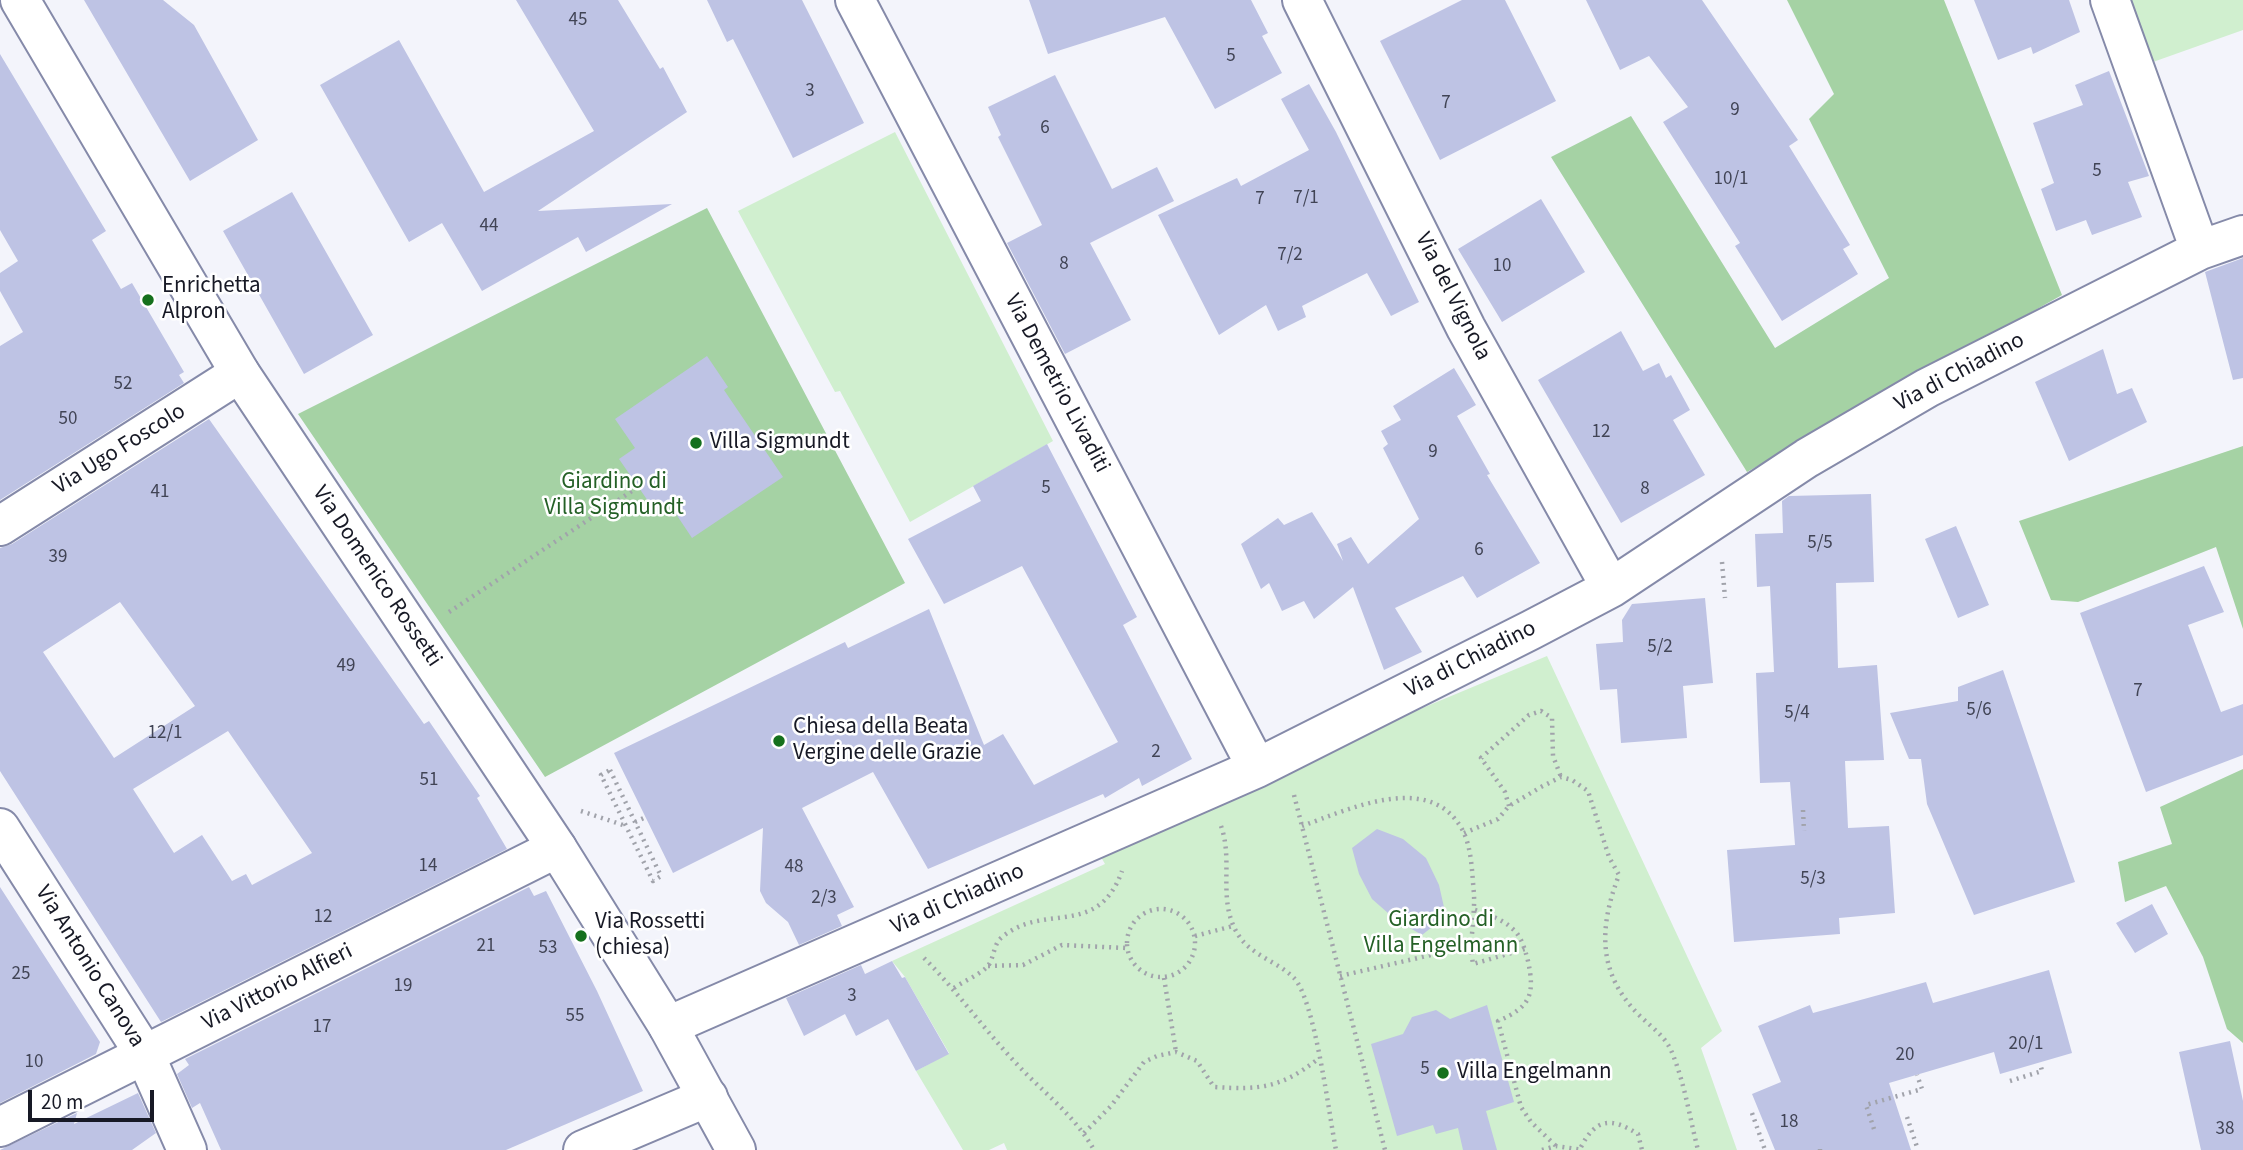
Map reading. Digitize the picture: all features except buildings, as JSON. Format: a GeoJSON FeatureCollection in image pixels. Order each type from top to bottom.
{"type":"FeatureCollection","features":[{"type":"Feature","properties":{"kind":"street","name":"Via Domenico Rossetti"},"geometry":{"type":"LineString","coordinates":[[20,0],[240,373],[556,848],[668,1026],[736,1150]]}},
{"type":"Feature","properties":{"kind":"street","name":"Via Demetrio Livaditi"},"geometry":{"type":"LineString","coordinates":[[855,0],[1274,776]]}},
{"type":"Feature","properties":{"kind":"street","name":"Via del Vignola"},"geometry":{"type":"LineString","coordinates":[[1302,0],[1466,328],[1611,588]]}},
{"type":"Feature","properties":{"kind":"street"},"geometry":{"type":"LineString","coordinates":[[2110,0],[2200,250]]}},
{"type":"Feature","properties":{"kind":"street","name":"Via di Chiadino"},"geometry":{"type":"LineString","coordinates":[[668,1026],[1274,776],[1611,588],[1807,458],[1927,388],[2200,250],[2243,235]]}},
{"type":"Feature","properties":{"kind":"street","name":"Via Ugo Foscolo"},"geometry":{"type":"LineString","coordinates":[[0,526],[240,373]]}},
{"type":"Feature","properties":{"kind":"street","name":"Via Antonio Canova"},"geometry":{"type":"LineString","coordinates":[[0,828],[145,1055],[187,1150]]}},
{"type":"Feature","properties":{"kind":"street","name":"Via Vittorio Alfieri"},"geometry":{"type":"LineString","coordinates":[[0,1127],[556,848]]}},
{"type":"Feature","properties":{"kind":"street"},"geometry":{"type":"LineString","coordinates":[[583,1150],[708,1097]]}},
{"type":"Feature","properties":{"kind":"path"},"geometry":{"type":"LineString","coordinates":[[438,620],[638,487]]}},
{"type":"Feature","properties":{"kind":"path"},"geometry":{"type":"LineString","coordinates":[[1509,806],[1505,792],[1481,758],[1530,715],[1541,711],[1552,718],[1553,756],[1561,778]]}},
{"type":"Feature","properties":{"kind":"path"},"geometry":{"type":"LineString","coordinates":[[610,770],[661,876],[653,881],[627,826],[601,775],[610,770]]}},
{"type":"Feature","properties":{"kind":"path"},"geometry":{"type":"LineString","coordinates":[[1274,776],[1302,826],[1385,1150]]}},
{"type":"Feature","properties":{"kind":"path"},"geometry":{"type":"LineString","coordinates":[[1464,833],[1498,819],[1509,806],[1561,778],[1572,780],[1588,790],[1609,857],[1619,875],[1605,915],[1603,940],[1610,968],[1623,997],[1640,1017],[1661,1032],[1674,1055],[1698,1150]]}},
{"type":"Feature","properties":{"kind":"path"},"geometry":{"type":"LineString","coordinates":[[1302,826],[1378,799],[1417,799],[1449,810],[1464,833],[1472,867],[1475,910],[1470,946],[1473,964],[1525,949]]}},
{"type":"Feature","properties":{"kind":"path"},"geometry":{"type":"LineString","coordinates":[[577,809],[627,826]]}},
{"type":"Feature","properties":{"kind":"path"},"geometry":{"type":"LineString","coordinates":[[1803,810],[1804,831]]}},
{"type":"Feature","properties":{"kind":"path"},"geometry":{"type":"LineString","coordinates":[[1217,816],[1228,856],[1228,907],[1233,926],[1256,954],[1294,979],[1310,1007],[1336,1150]]}},
{"type":"Feature","properties":{"kind":"path"},"geometry":{"type":"LineString","coordinates":[[635,822],[646,817]]}},
{"type":"Feature","properties":{"kind":"path"},"geometry":{"type":"LineString","coordinates":[[988,966],[999,940],[1023,924],[1073,916],[1102,906],[1117,886],[1124,867]]}},
{"type":"Feature","properties":{"kind":"path"},"geometry":{"type":"LineString","coordinates":[[1170,909],[1186,919],[1195,936],[1194,955],[1183,970],[1164,978],[1150,976],[1134,965],[1126,948],[1127,933],[1134,920],[1150,910],[1170,909]]}},
{"type":"Feature","properties":{"kind":"path"},"geometry":{"type":"LineString","coordinates":[[1475,910],[1498,918],[1516,932],[1525,949],[1533,985],[1528,1000],[1515,1014],[1498,1021],[1521,1107],[1531,1122],[1556,1146]]}},
{"type":"Feature","properties":{"kind":"path"},"geometry":{"type":"LineString","coordinates":[[1195,936],[1233,926]]}},
{"type":"Feature","properties":{"kind":"path"},"geometry":{"type":"LineString","coordinates":[[954,988],[988,966],[1023,965],[1062,945],[1126,948]]}},
{"type":"Feature","properties":{"kind":"path"},"geometry":{"type":"LineString","coordinates":[[1340,976],[1470,946]]}},
{"type":"Feature","properties":{"kind":"path"},"geometry":{"type":"LineString","coordinates":[[916,950],[954,988],[1014,1062],[1084,1133],[1094,1150]]}},
{"type":"Feature","properties":{"kind":"path"},"geometry":{"type":"LineString","coordinates":[[1164,978],[1176,1052]]}},
{"type":"Feature","properties":{"kind":"path"},"geometry":{"type":"LineString","coordinates":[[1084,1133],[1111,1106],[1144,1062],[1176,1052],[1197,1061],[1214,1087],[1272,1087],[1296,1076],[1318,1059]]}},
{"type":"Feature","properties":{"kind":"path"},"geometry":{"type":"LineString","coordinates":[[2010,1081],[2042,1071],[2039,1063]]}},
{"type":"Feature","properties":{"kind":"path"},"geometry":{"type":"LineString","coordinates":[[1874,1129],[1866,1105],[1922,1089],[1917,1074]]}},
{"type":"Feature","properties":{"kind":"path"},"geometry":{"type":"LineString","coordinates":[[1752,1113],[1765,1150]]}},
{"type":"Feature","properties":{"kind":"path"},"geometry":{"type":"LineString","coordinates":[[1907,1117],[1918,1150]]}},
{"type":"Feature","properties":{"kind":"path"},"geometry":{"type":"LineString","coordinates":[[1542,1150],[1556,1146],[1582,1149],[1589,1131],[1605,1122],[1621,1123],[1638,1134],[1642,1150]]}},
{"type":"Feature","properties":{"kind":"green space"},"geometry":{"type":"Polygon","coordinates":[[[1787,0],[1944,0],[2062,295],[1747,472],[1551,157],[1631,116],[1775,348],[1889,278],[1809,119],[1834,94],[1787,0]]]}},
{"type":"Feature","properties":{"kind":"green space"},"geometry":{"type":"Polygon","coordinates":[[[2130,0],[2243,0],[2243,30],[2153,62],[2130,0]]]}},
{"type":"Feature","properties":{"kind":"green space"},"geometry":{"type":"Polygon","coordinates":[[[895,132],[1053,441],[910,522],[840,391],[835,392],[738,211],[895,132]]]}},
{"type":"Feature","properties":{"kind":"green space","name":"Giardino di Villa Sigmundt"},"geometry":{"type":"Polygon","coordinates":[[[707,208],[905,583],[545,777],[298,414],[707,208]]]}},
{"type":"Feature","properties":{"kind":"green space"},"geometry":{"type":"Polygon","coordinates":[[[2243,446],[2243,629],[2216,547],[2078,602],[2051,600],[2019,521],[2243,446]]]}},
{"type":"Feature","properties":{"kind":"green space","name":"Giardino di Villa Engelmann"},"geometry":{"type":"Polygon","coordinates":[[[1547,656],[1722,1031],[1701,1048],[1737,1150],[1007,1150],[1004,1143],[989,1150],[963,1150],[916,1071],[949,1053],[905,977],[892,961],[1105,864],[1094,845],[1547,656]]]}},
{"type":"Feature","properties":{"kind":"green space"},"geometry":{"type":"Polygon","coordinates":[[[2243,769],[2243,1043],[2227,1029],[2203,957],[2166,886],[2125,902],[2118,862],[2172,844],[2160,807],[2243,769]]]}},
{"type":"Feature","properties":{"kind":"place","name":"Enrichetta Alpron"},"geometry":{"type":"Point","coordinates":[148,300]}},
{"type":"Feature","properties":{"kind":"place","name":"Villa Sigmundt"},"geometry":{"type":"Point","coordinates":[696,443]}},
{"type":"Feature","properties":{"kind":"place","name":"Chiesa della Beata Vergine delle Grazie"},"geometry":{"type":"Point","coordinates":[779,741]}},
{"type":"Feature","properties":{"kind":"place","name":"Via Rossetti (chiesa)"},"geometry":{"type":"Point","coordinates":[581,936]}},
{"type":"Feature","properties":{"kind":"place","name":"Villa Engelmann"},"geometry":{"type":"Point","coordinates":[1443,1073]}}]}
